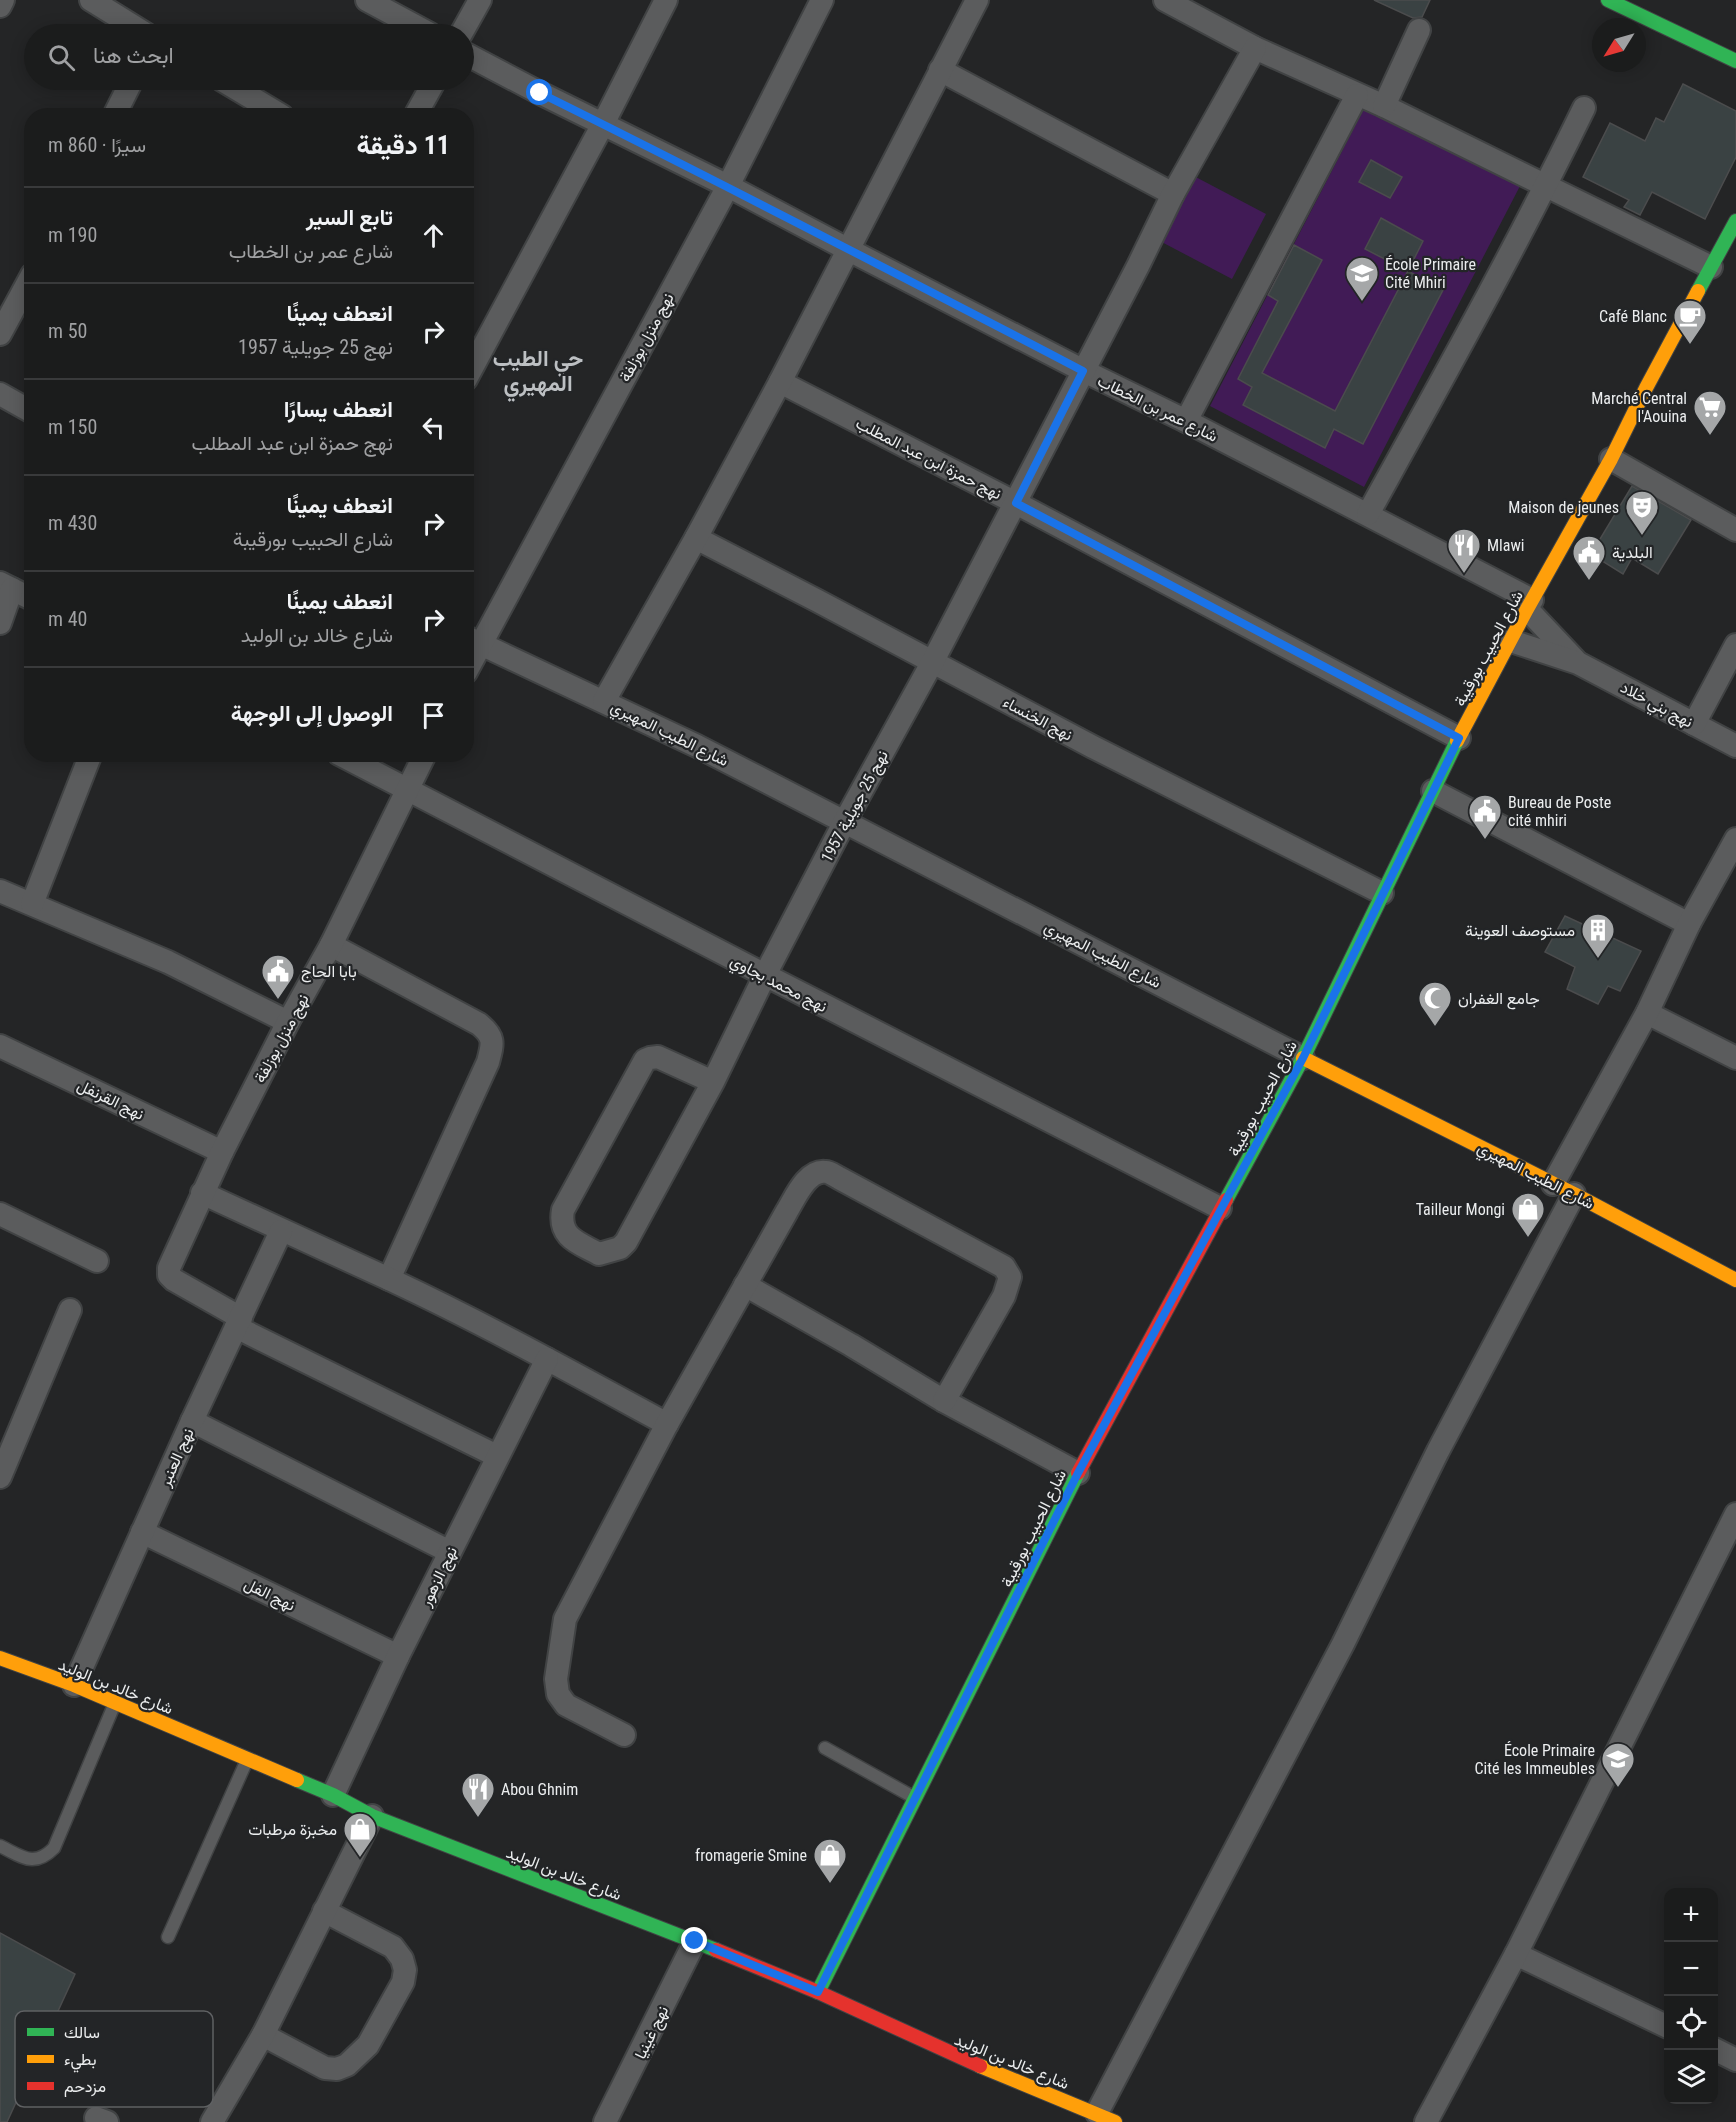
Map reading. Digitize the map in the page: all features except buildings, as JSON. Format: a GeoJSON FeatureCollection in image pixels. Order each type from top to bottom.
{"type":"FeatureCollection","features":[{"type":"Feature","properties":{"kind":"street"},"geometry":{"type":"LineString","coordinates":[[0,6],[3,0]]}},
{"type":"Feature","properties":{"kind":"street"},"geometry":{"type":"LineString","coordinates":[[91,0],[130,24]]}},
{"type":"Feature","properties":{"kind":"street"},"geometry":{"type":"LineString","coordinates":[[367,0],[411,24]]}},
{"type":"Feature","properties":{"kind":"street"},"geometry":{"type":"LineString","coordinates":[[466,24],[480,0]]}},
{"type":"Feature","properties":{"kind":"street"},"geometry":{"type":"LineString","coordinates":[[474,364],[603,124],[666,0]]}},
{"type":"Feature","properties":{"kind":"street","name":"نهج منزل بوزلفة"},"geometry":{"type":"LineString","coordinates":[[474,640],[728,186],[822,0]]}},
{"type":"Feature","properties":{"kind":"street"},"geometry":{"type":"LineString","coordinates":[[604,701],[696,538],[780,382],[977,0]]}},
{"type":"Feature","properties":{"kind":"street"},"geometry":{"type":"LineString","coordinates":[[1165,0],[1255,48],[1384,106],[1711,267]]}},
{"type":"Feature","properties":{"kind":"street"},"geometry":{"type":"LineString","coordinates":[[1608,0],[1736,61]]}},
{"type":"Feature","properties":{"kind":"street"},"geometry":{"type":"LineString","coordinates":[[1384,106],[1419,30]]}},
{"type":"Feature","properties":{"kind":"street","name":"نهج 25 جويلية 1957"},"geometry":{"type":"LineString","coordinates":[[713,1082],[658,1058],[645,1060],[562,1210],[561,1220],[570,1239],[599,1254],[620,1248],[626,1242],[713,1082],[765,975],[1016,503],[1173,194],[1255,48]]}},
{"type":"Feature","properties":{"kind":"street","name":"شارع عمر بن الخطاب"},"geometry":{"type":"LineString","coordinates":[[474,58],[728,186],[1083,371],[1368,514],[1530,604]]}},
{"type":"Feature","properties":{"kind":"street"},"geometry":{"type":"LineString","coordinates":[[940,70],[1173,194]]}},
{"type":"Feature","properties":{"kind":"street"},"geometry":{"type":"LineString","coordinates":[[118,108],[127,90]]}},
{"type":"Feature","properties":{"kind":"street"},"geometry":{"type":"LineString","coordinates":[[237,90],[264,108]]}},
{"type":"Feature","properties":{"kind":"street"},"geometry":{"type":"LineString","coordinates":[[419,108],[429,90]]}},
{"type":"Feature","properties":{"kind":"street"},"geometry":{"type":"LineString","coordinates":[[1186,421],[1357,95]]}},
{"type":"Feature","properties":{"kind":"street"},"geometry":{"type":"LineString","coordinates":[[1368,514],[1478,315],[1547,185],[1584,108]]}},
{"type":"Feature","properties":{"kind":"street","name":"شارع الحبيب بورقيبة"},"geometry":{"type":"LineString","coordinates":[[818,1992],[1078,1473],[1303,1058],[1459,738],[1611,459],[1646,388],[1736,221]]}},
{"type":"Feature","properties":{"kind":"street"},"geometry":{"type":"LineString","coordinates":[[0,334],[24,290]]}},
{"type":"Feature","properties":{"kind":"street","name":"نهج حمزة ابن عبد المطلب"},"geometry":{"type":"LineString","coordinates":[[780,382],[1016,503],[1459,738]]}},
{"type":"Feature","properties":{"kind":"street"},"geometry":{"type":"LineString","coordinates":[[0,394],[24,408]]}},
{"type":"Feature","properties":{"kind":"street"},"geometry":{"type":"LineString","coordinates":[[1611,459],[1736,530]]}},
{"type":"Feature","properties":{"kind":"street","name":"نهج الخنساء"},"geometry":{"type":"LineString","coordinates":[[696,538],[1093,747],[1382,893]]}},
{"type":"Feature","properties":{"kind":"street"},"geometry":{"type":"LineString","coordinates":[[0,623],[15,590]]}},
{"type":"Feature","properties":{"kind":"street","name":"نهج بني خلاد"},"geometry":{"type":"LineString","coordinates":[[1530,604],[1578,663]]}},
{"type":"Feature","properties":{"kind":"street","name":"شارع الطيب المهيري"},"geometry":{"type":"LineString","coordinates":[[474,640],[604,701],[846,821],[1303,1058],[1574,1194],[1736,1280]]}},
{"type":"Feature","properties":{"kind":"street","name":"نهج بني خلاد"},"geometry":{"type":"LineString","coordinates":[[1511,640],[1578,663],[1736,746]]}},
{"type":"Feature","properties":{"kind":"street"},"geometry":{"type":"LineString","coordinates":[[1695,724],[1736,645]]}},
{"type":"Feature","properties":{"kind":"street"},"geometry":{"type":"LineString","coordinates":[[32,904],[88,762]]}},
{"type":"Feature","properties":{"kind":"street","name":"نهج محمد بجاوي"},"geometry":{"type":"LineString","coordinates":[[355,762],[1220,1208]]}},
{"type":"Feature","properties":{"kind":"street","name":"نهج منزل بوزلفة"},"geometry":{"type":"LineString","coordinates":[[239,1322],[174,1280],[169,1268],[202,1192],[288,1022],[331,945],[421,762]]}},
{"type":"Feature","properties":{"kind":"street"},"geometry":{"type":"LineString","coordinates":[[1433,791],[1689,924]]}},
{"type":"Feature","properties":{"kind":"street"},"geometry":{"type":"LineString","coordinates":[[1553,1184],[1647,1013],[1689,924],[1736,839]]}},
{"type":"Feature","properties":{"kind":"street"},"geometry":{"type":"LineString","coordinates":[[0,891],[168,962],[288,1022]]}},
{"type":"Feature","properties":{"kind":"street"},"geometry":{"type":"LineString","coordinates":[[331,945],[479,1024],[490,1033],[492,1044],[488,1062],[389,1279]]}},
{"type":"Feature","properties":{"kind":"street"},"geometry":{"type":"LineString","coordinates":[[1647,1013],[1736,1058]]}},
{"type":"Feature","properties":{"kind":"street","name":"نهج القرنفل"},"geometry":{"type":"LineString","coordinates":[[0,1046],[222,1152]]}},
{"type":"Feature","properties":{"kind":"street"},"geometry":{"type":"LineString","coordinates":[[624,1735],[566,1705],[558,1694],[556,1679],[565,1619],[668,1424],[745,1285],[787,1211],[816,1173],[827,1172],[1004,1267],[1010,1278],[1004,1296],[944,1401]]}},
{"type":"Feature","properties":{"kind":"street"},"geometry":{"type":"LineString","coordinates":[[202,1192],[281,1231],[389,1279],[547,1359],[668,1424]]}},
{"type":"Feature","properties":{"kind":"street"},"geometry":{"type":"LineString","coordinates":[[1106,2118],[1443,1441],[1574,1194]]}},
{"type":"Feature","properties":{"kind":"street"},"geometry":{"type":"LineString","coordinates":[[0,1214],[97,1261]]}},
{"type":"Feature","properties":{"kind":"street","name":"نهج العنبر"},"geometry":{"type":"LineString","coordinates":[[74,1684],[192,1421],[281,1231]]}},
{"type":"Feature","properties":{"kind":"street"},"geometry":{"type":"LineString","coordinates":[[745,1285],[944,1401],[1078,1473]]}},
{"type":"Feature","properties":{"kind":"street"},"geometry":{"type":"LineString","coordinates":[[0,1477],[70,1310]]}},
{"type":"Feature","properties":{"kind":"street"},"geometry":{"type":"LineString","coordinates":[[239,1322],[497,1456]]}},
{"type":"Feature","properties":{"kind":"street","name":"نهج الزهور"},"geometry":{"type":"LineString","coordinates":[[333,1795],[398,1656],[547,1359]]}},
{"type":"Feature","properties":{"kind":"street"},"geometry":{"type":"LineString","coordinates":[[192,1421],[450,1552]]}},
{"type":"Feature","properties":{"kind":"street"},"geometry":{"type":"LineString","coordinates":[[1426,2122],[1516,1954],[1736,1514]]}},
{"type":"Feature","properties":{"kind":"street","name":"نهج الفل"},"geometry":{"type":"LineString","coordinates":[[142,1532],[398,1656]]}},
{"type":"Feature","properties":{"kind":"street","name":"شارع خالد بن الوليد"},"geometry":{"type":"LineString","coordinates":[[0,1659],[74,1684],[333,1795],[372,1816],[695,1941],[818,1992],[951,2054],[1106,2118]]}},
{"type":"Feature","properties":{"kind":"street"},"geometry":{"type":"LineString","coordinates":[[212,2122],[263,2035],[372,1816]]}},
{"type":"Feature","properties":{"kind":"street"},"geometry":{"type":"LineString","coordinates":[[263,2035],[325,2068],[337,2069],[347,2065],[368,2045],[403,1982],[405,1970],[402,1959],[393,1947],[324,1911]]}},
{"type":"Feature","properties":{"kind":"street","name":"نهج غينيا"},"geometry":{"type":"LineString","coordinates":[[605,2122],[695,1941]]}},
{"type":"Feature","properties":{"kind":"street"},"geometry":{"type":"LineString","coordinates":[[1516,1954],[1664,2025]]}},
{"type":"Feature","properties":{"kind":"street"},"geometry":{"type":"LineString","coordinates":[[1715,2050],[1736,2060]]}},
{"type":"Feature","properties":{"kind":"lane"},"geometry":{"type":"LineString","coordinates":[[0,1846],[26,1858],[38,1860],[54,1848],[115,1702]]}},
{"type":"Feature","properties":{"kind":"lane"},"geometry":{"type":"LineString","coordinates":[[825,1748],[916,1799]]}},
{"type":"Feature","properties":{"kind":"lane"},"geometry":{"type":"LineString","coordinates":[[168,1937],[248,1759]]}},
{"type":"Feature","properties":{"kind":"shaded area","name":"École Primaire Cité Mhiri"},"geometry":{"type":"Polygon","coordinates":[[[1366,105],[1520,186],[1364,487],[1210,406],[1366,105]]]}},
{"type":"Feature","properties":{"kind":"shaded area"},"geometry":{"type":"Polygon","coordinates":[[[1190,174],[1266,214],[1232,279],[1156,239],[1190,174]]]}},
{"type":"Feature","properties":{"kind":"traffic: fast"},"geometry":{"type":"LineString","coordinates":[[1608,0],[1736,61]]}},
{"type":"Feature","properties":{"kind":"traffic: fast"},"geometry":{"type":"LineString","coordinates":[[1698,291],[1736,221]]}},
{"type":"Feature","properties":{"kind":"traffic: fast"},"geometry":{"type":"LineString","coordinates":[[1226,1200],[1303,1058],[1457,741]]}},
{"type":"Feature","properties":{"kind":"traffic: fast"},"geometry":{"type":"LineString","coordinates":[[818,1992],[1078,1473]]}},
{"type":"Feature","properties":{"kind":"traffic: fast"},"geometry":{"type":"LineString","coordinates":[[297,1780],[333,1795],[372,1816],[716,1950]]}},
{"type":"Feature","properties":{"kind":"traffic: slow"},"geometry":{"type":"LineString","coordinates":[[1457,741],[1527,609],[1611,459],[1698,291]]}},
{"type":"Feature","properties":{"kind":"traffic: slow"},"geometry":{"type":"LineString","coordinates":[[1303,1058],[1574,1194],[1736,1280]]}},
{"type":"Feature","properties":{"kind":"traffic: slow"},"geometry":{"type":"LineString","coordinates":[[0,1658],[74,1685],[297,1780]]}},
{"type":"Feature","properties":{"kind":"traffic: slow"},"geometry":{"type":"LineString","coordinates":[[980,2066],[1115,2122]]}},
{"type":"Feature","properties":{"kind":"traffic: jam"},"geometry":{"type":"LineString","coordinates":[[1078,1473],[1226,1200]]}},
{"type":"Feature","properties":{"kind":"traffic: jam"},"geometry":{"type":"LineString","coordinates":[[716,1950],[818,1992],[980,2066]]}},
{"type":"Feature","properties":{"kind":"place","name":"École Primaire Cité Mhiri"},"geometry":{"type":"Point","coordinates":[1362,302]}},
{"type":"Feature","properties":{"kind":"place","name":"Café Blanc"},"geometry":{"type":"Point","coordinates":[1690,345]}},
{"type":"Feature","properties":{"kind":"place","name":"Marché Central l'Aouina"},"geometry":{"type":"Point","coordinates":[1710,436]}},
{"type":"Feature","properties":{"kind":"place","name":"Maison de jeunes"},"geometry":{"type":"Point","coordinates":[1642,536]}},
{"type":"Feature","properties":{"kind":"place","name":"Mlawi"},"geometry":{"type":"Point","coordinates":[1464,574]}},
{"type":"Feature","properties":{"kind":"place","name":"البلدية"},"geometry":{"type":"Point","coordinates":[1589,581]}},
{"type":"Feature","properties":{"kind":"place","name":"Bureau de Poste cité mhiri"},"geometry":{"type":"Point","coordinates":[1485,840]}},
{"type":"Feature","properties":{"kind":"place","name":"مستوصف العوينة"},"geometry":{"type":"Point","coordinates":[1598,959]}},
{"type":"Feature","properties":{"kind":"place","name":"بابا الحاج"},"geometry":{"type":"Point","coordinates":[278,1000]}},
{"type":"Feature","properties":{"kind":"place","name":"جامع الغفران"},"geometry":{"type":"Point","coordinates":[1435,1027]}},
{"type":"Feature","properties":{"kind":"place","name":"Tailleur Mongi"},"geometry":{"type":"Point","coordinates":[1528,1238]}},
{"type":"Feature","properties":{"kind":"place","name":"École Primaire Cité les Immeubles"},"geometry":{"type":"Point","coordinates":[1618,1788]}},
{"type":"Feature","properties":{"kind":"place","name":"Abou Ghnim"},"geometry":{"type":"Point","coordinates":[478,1818]}},
{"type":"Feature","properties":{"kind":"place","name":"مخبزة مرطبات"},"geometry":{"type":"Point","coordinates":[360,1858]}},
{"type":"Feature","properties":{"kind":"place","name":"fromagerie Smine"},"geometry":{"type":"Point","coordinates":[830,1884]}},
{"type":"Feature","properties":{"kind":"district","name":"حي الطيب المهيري"},"geometry":{"type":"Point","coordinates":[538,370]}},
{"type":"Feature","properties":{"kind":"route"},"geometry":{"type":"LineString","coordinates":[[540,93],[728,186],[1083,371],[1016,503],[1459,738],[1303,1058],[1078,1473],[818,1992],[695,1941]]}}]}
